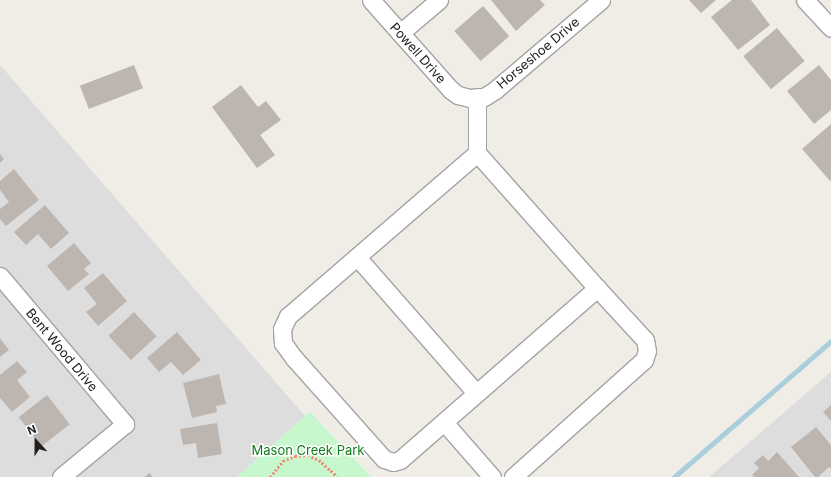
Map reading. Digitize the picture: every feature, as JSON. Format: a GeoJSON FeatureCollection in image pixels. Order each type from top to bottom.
{"type":"FeatureCollection","features":[{"type":"Feature","properties":{"kind":"street","name":"Powell Drive"},"geometry":{"type":"LineString","coordinates":[[371,0],[451,90],[458,96],[474,98]]}},
{"type":"Feature","properties":{"kind":"street"},"geometry":{"type":"LineString","coordinates":[[400,33],[439,0]]}},
{"type":"Feature","properties":{"kind":"street","name":"Horseshoe Drive"},"geometry":{"type":"LineString","coordinates":[[474,98],[484,97],[495,90],[601,0]]}},
{"type":"Feature","properties":{"kind":"street"},"geometry":{"type":"LineString","coordinates":[[805,0],[831,28]]}},
{"type":"Feature","properties":{"kind":"street"},"geometry":{"type":"LineString","coordinates":[[474,98],[477,153],[645,340],[647,351],[644,360],[513,477]]}},
{"type":"Feature","properties":{"kind":"street"},"geometry":{"type":"LineString","coordinates":[[477,153],[288,316],[282,329],[283,343],[384,458],[393,462],[400,460],[597,288]]}},
{"type":"Feature","properties":{"kind":"street"},"geometry":{"type":"LineString","coordinates":[[357,257],[476,393]]}},
{"type":"Feature","properties":{"kind":"street","name":"Bent Wood Drive"},"geometry":{"type":"LineString","coordinates":[[0,276],[125,424],[61,477]]}},
{"type":"Feature","properties":{"kind":"street"},"geometry":{"type":"LineString","coordinates":[[444,422],[492,477]]}},
{"type":"Feature","properties":{"kind":"path"},"geometry":{"type":"LineString","coordinates":[[270,477],[283,461],[295,456],[308,455],[319,460],[338,477]]}},
{"type":"Feature","properties":{"kind":"shaded area"},"geometry":{"type":"Polygon","coordinates":[[[0,65],[305,416],[237,477],[0,477],[0,65]]]}},
{"type":"Feature","properties":{"kind":"shaded area"},"geometry":{"type":"Polygon","coordinates":[[[831,372],[831,477],[709,477],[831,372]]]}},
{"type":"Feature","properties":{"kind":"green space","name":"Mason Creek Park"},"geometry":{"type":"Polygon","coordinates":[[[310,412],[371,477],[237,477],[305,416],[310,412]]]}},
{"type":"Feature","properties":{"kind":"building"},"geometry":{"type":"Polygon","coordinates":[[[491,0],[540,0],[545,5],[516,31],[491,0]]]}},
{"type":"Feature","properties":{"kind":"building"},"geometry":{"type":"Polygon","coordinates":[[[689,0],[716,0],[701,13],[689,0]]]}},
{"type":"Feature","properties":{"kind":"building"},"geometry":{"type":"Polygon","coordinates":[[[732,0],[751,0],[770,25],[738,50],[711,17],[732,0]]]}},
{"type":"Feature","properties":{"kind":"building"},"geometry":{"type":"Polygon","coordinates":[[[483,6],[509,36],[481,61],[454,31],[483,6]]]}},
{"type":"Feature","properties":{"kind":"building"},"geometry":{"type":"Polygon","coordinates":[[[777,28],[805,61],[771,89],[743,56],[777,28]]]}},
{"type":"Feature","properties":{"kind":"building"},"geometry":{"type":"Polygon","coordinates":[[[134,65],[143,88],[89,109],[80,86],[134,65]]]}},
{"type":"Feature","properties":{"kind":"building"},"geometry":{"type":"Polygon","coordinates":[[[819,65],[831,80],[831,110],[814,124],[787,91],[819,65]]]}},
{"type":"Feature","properties":{"kind":"building"},"geometry":{"type":"Polygon","coordinates":[[[241,85],[258,107],[266,101],[281,120],[260,135],[275,155],[257,168],[212,107],[241,85]]]}},
{"type":"Feature","properties":{"kind":"building"},"geometry":{"type":"Polygon","coordinates":[[[831,124],[831,180],[830,181],[802,149],[831,124]]]}},
{"type":"Feature","properties":{"kind":"building"},"geometry":{"type":"Polygon","coordinates":[[[0,154],[4,159],[0,163],[0,154]]]}},
{"type":"Feature","properties":{"kind":"building"},"geometry":{"type":"Polygon","coordinates":[[[14,169],[39,200],[6,226],[0,219],[0,209],[9,202],[0,190],[0,181],[14,169]]]}},
{"type":"Feature","properties":{"kind":"building"},"geometry":{"type":"Polygon","coordinates":[[[45,205],[69,233],[51,249],[38,234],[26,245],[14,232],[45,205]]]}},
{"type":"Feature","properties":{"kind":"building"},"geometry":{"type":"Polygon","coordinates":[[[74,243],[91,263],[84,269],[89,274],[68,291],[47,266],[74,243]]]}},
{"type":"Feature","properties":{"kind":"building"},"geometry":{"type":"Polygon","coordinates":[[[103,273],[127,301],[98,326],[86,312],[97,304],[84,288],[103,273]]]}},
{"type":"Feature","properties":{"kind":"building"},"geometry":{"type":"Polygon","coordinates":[[[134,312],[157,336],[131,360],[108,336],[134,312]]]}},
{"type":"Feature","properties":{"kind":"building"},"geometry":{"type":"Polygon","coordinates":[[[177,332],[201,360],[183,375],[171,362],[159,372],[147,358],[177,332]]]}},
{"type":"Feature","properties":{"kind":"building"},"geometry":{"type":"Polygon","coordinates":[[[0,338],[9,350],[0,357],[0,338]]]}},
{"type":"Feature","properties":{"kind":"building"},"geometry":{"type":"Polygon","coordinates":[[[17,361],[27,372],[17,380],[30,397],[12,412],[0,398],[0,375],[17,361]]]}},
{"type":"Feature","properties":{"kind":"building"},"geometry":{"type":"Polygon","coordinates":[[[219,374],[226,404],[216,406],[217,412],[192,418],[183,383],[219,374]]]}},
{"type":"Feature","properties":{"kind":"building"},"geometry":{"type":"Polygon","coordinates":[[[47,395],[70,424],[41,446],[19,417],[47,395]]]}},
{"type":"Feature","properties":{"kind":"building"},"geometry":{"type":"Polygon","coordinates":[[[831,405],[831,421],[823,412],[831,405]]]}},
{"type":"Feature","properties":{"kind":"building"},"geometry":{"type":"Polygon","coordinates":[[[217,423],[222,454],[198,458],[196,443],[183,445],[180,429],[217,423]]]}},
{"type":"Feature","properties":{"kind":"building"},"geometry":{"type":"Polygon","coordinates":[[[816,427],[831,445],[831,469],[829,467],[818,477],[815,477],[791,447],[816,427]]]}},
{"type":"Feature","properties":{"kind":"building"},"geometry":{"type":"Polygon","coordinates":[[[777,452],[799,477],[755,477],[752,475],[759,468],[754,463],[763,455],[768,461],[777,452]]]}},
{"type":"Feature","properties":{"kind":"building"},"geometry":{"type":"Polygon","coordinates":[[[149,473],[153,477],[145,477],[149,473]]]}},
{"type":"Feature","properties":{"kind":"waterway"},"geometry":{"type":"LineString","coordinates":[[674,477],[831,341]]}}]}
